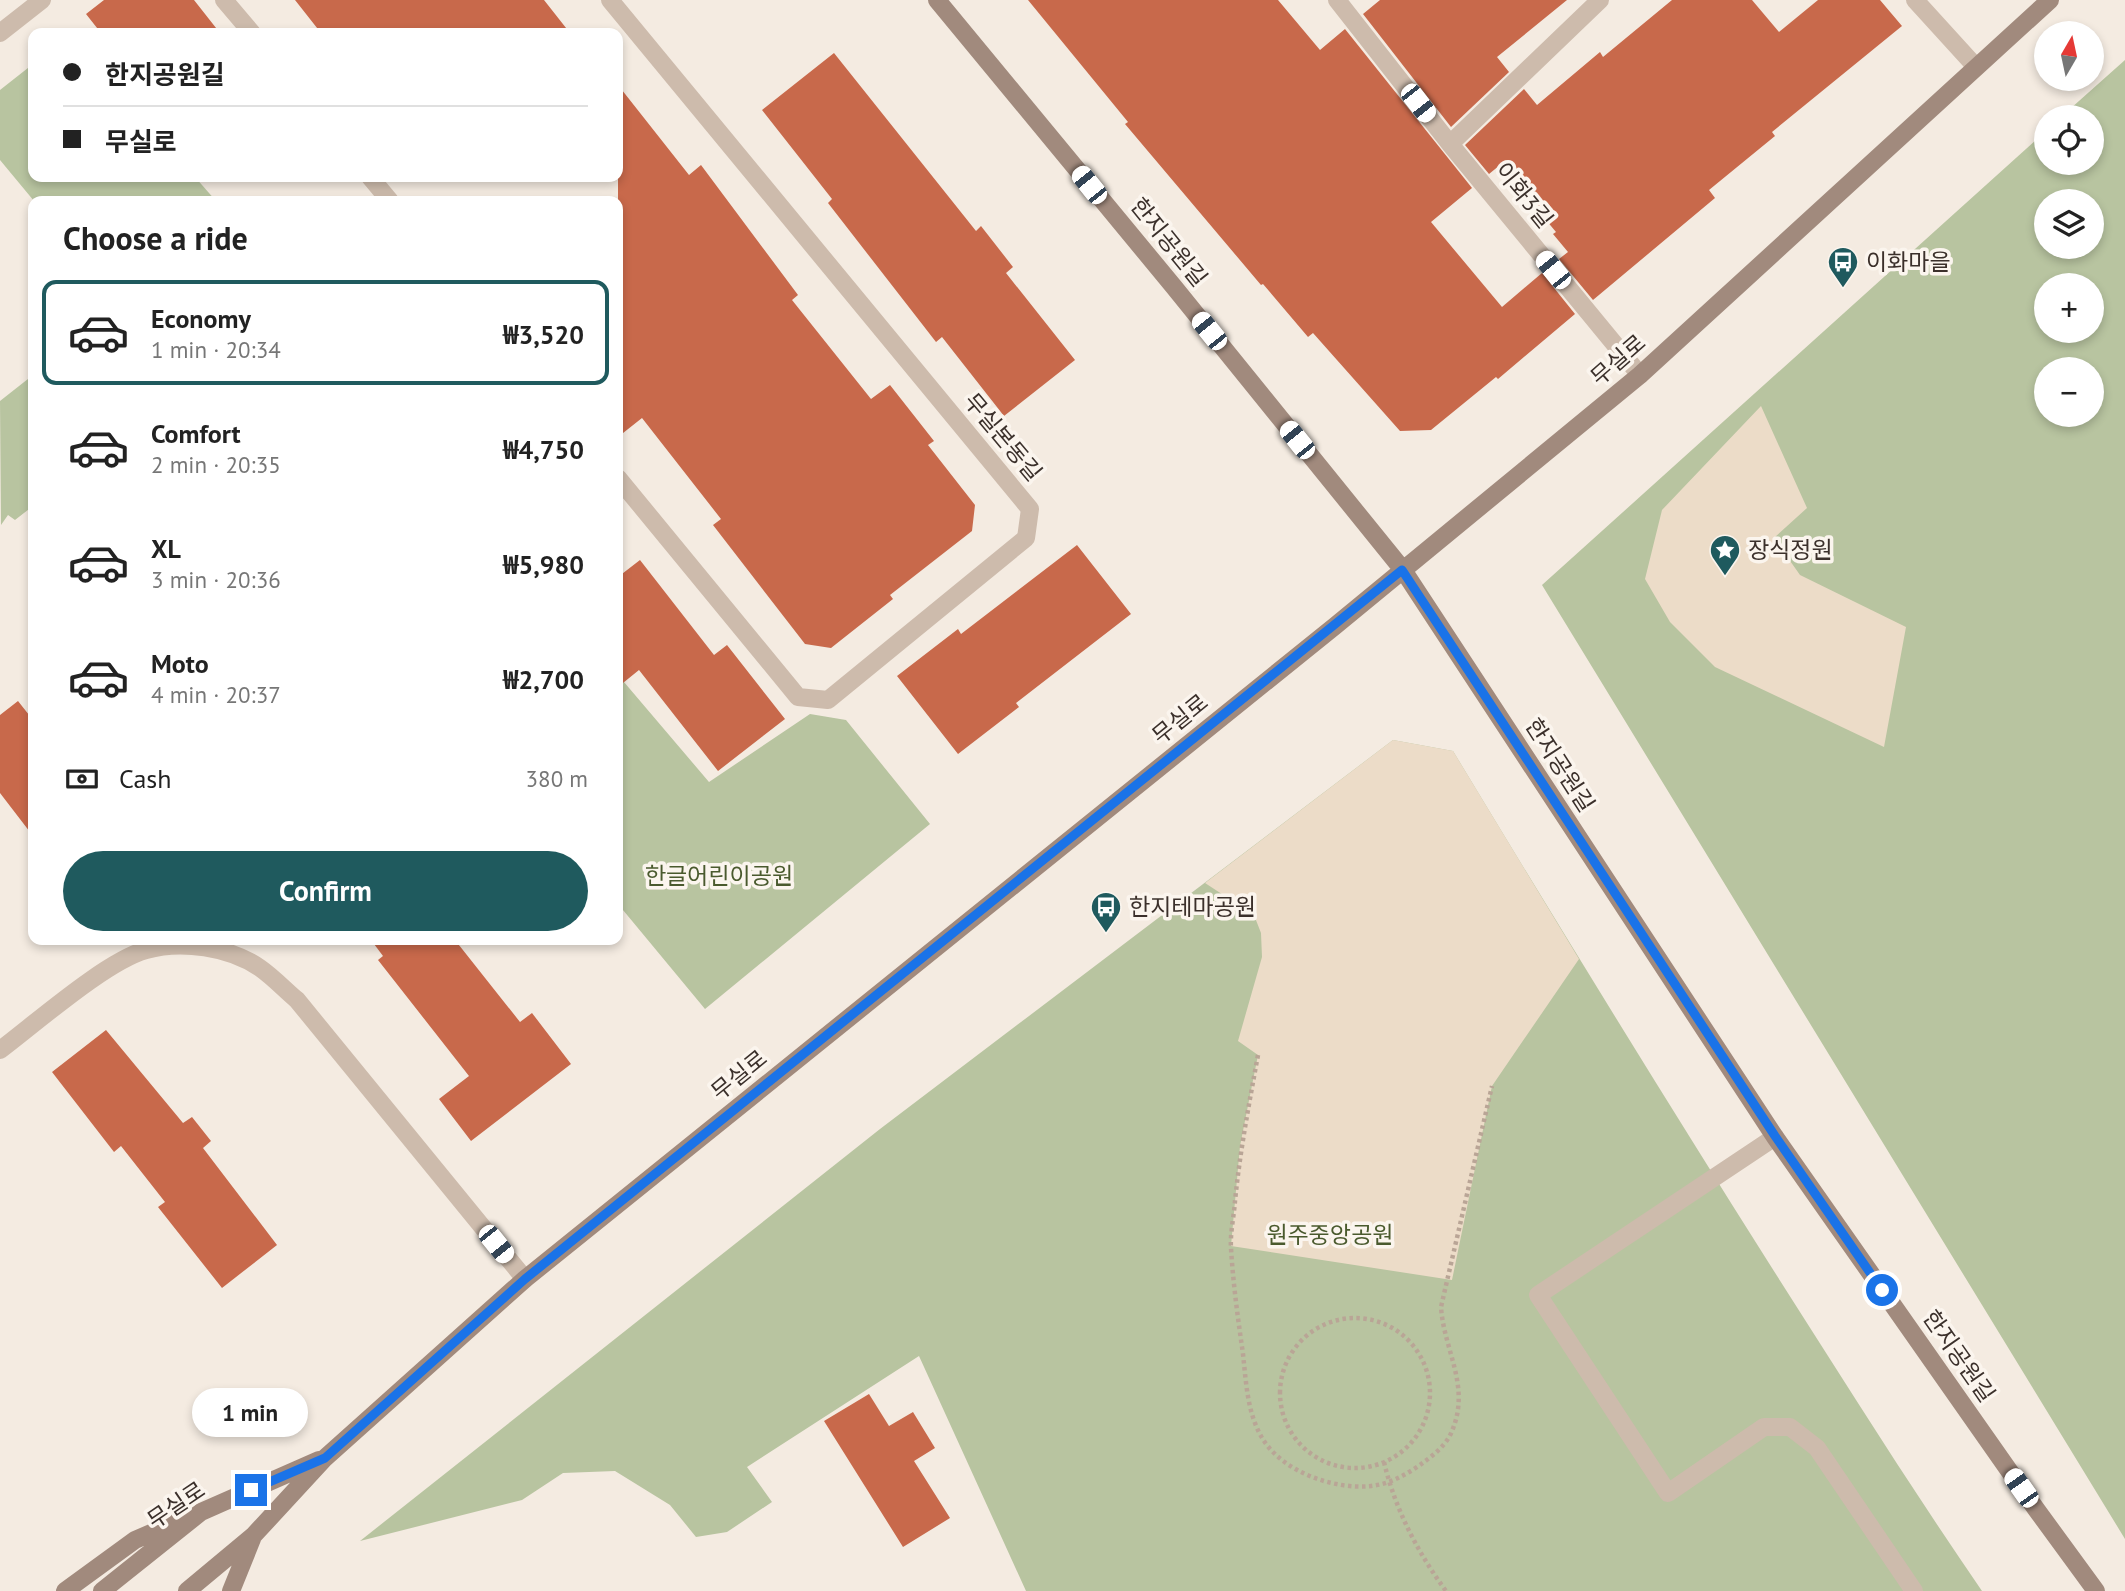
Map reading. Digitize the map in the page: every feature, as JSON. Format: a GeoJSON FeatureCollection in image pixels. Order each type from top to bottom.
{"type":"FeatureCollection","features":[{"type":"Feature","properties":{"kind":"street"},"geometry":{"type":"LineString","coordinates":[[0,33],[42,0]]}},
{"type":"Feature","properties":{"kind":"street"},"geometry":{"type":"LineString","coordinates":[[224,0],[248,28]]}},
{"type":"Feature","properties":{"kind":"street","name":"무실본동길"},"geometry":{"type":"LineString","coordinates":[[610,0],[1030,509],[1026,538],[828,700],[798,697],[623,484]]}},
{"type":"Feature","properties":{"kind":"street","name":"한지공원길"},"geometry":{"type":"LineString","coordinates":[[937,0],[1174,287],[1402,570],[1775,1136],[2096,1591]]}},
{"type":"Feature","properties":{"kind":"street","name":"이화3길"},"geometry":{"type":"LineString","coordinates":[[1337,0],[1450,144],[1640,375]]}},
{"type":"Feature","properties":{"kind":"street"},"geometry":{"type":"LineString","coordinates":[[1450,144],[1600,0]]}},
{"type":"Feature","properties":{"kind":"street"},"geometry":{"type":"LineString","coordinates":[[1915,0],[1976,67]]}},
{"type":"Feature","properties":{"kind":"street","name":"무실로"},"geometry":{"type":"LineString","coordinates":[[187,1591],[253,1536],[325,1458],[525,1279],[1640,375],[2050,0]]}},
{"type":"Feature","properties":{"kind":"street"},"geometry":{"type":"LineString","coordinates":[[374,182],[386,196]]}},
{"type":"Feature","properties":{"kind":"street"},"geometry":{"type":"LineString","coordinates":[[0,1050],[104,972],[145,950],[177,945],[210,948],[234,955],[260,967],[296,1000],[525,1279]]}},
{"type":"Feature","properties":{"kind":"street"},"geometry":{"type":"LineString","coordinates":[[1775,1136],[1538,1295],[1668,1493],[1764,1427],[1790,1427],[1817,1448],[1914,1591]]}},
{"type":"Feature","properties":{"kind":"street","name":"무실로"},"geometry":{"type":"LineString","coordinates":[[102,1591],[201,1511],[325,1458]]}},
{"type":"Feature","properties":{"kind":"street"},"geometry":{"type":"LineString","coordinates":[[65,1591],[135,1540],[201,1511]]}},
{"type":"Feature","properties":{"kind":"street"},"geometry":{"type":"LineString","coordinates":[[231,1591],[253,1536]]}},
{"type":"Feature","properties":{"kind":"path"},"geometry":{"type":"LineString","coordinates":[[1258,1055],[1240,1146],[1231,1246],[1249,1405],[1261,1436],[1276,1456],[1299,1470],[1343,1484],[1370,1486],[1389,1482],[1414,1469],[1437,1452],[1452,1432],[1459,1398],[1456,1365],[1445,1338],[1441,1307],[1492,1086]]}},
{"type":"Feature","properties":{"kind":"path"},"geometry":{"type":"LineString","coordinates":[[1344,1318],[1370,1319],[1394,1328],[1413,1344],[1426,1367],[1431,1391],[1428,1415],[1417,1437],[1400,1454],[1384,1462],[1354,1469],[1329,1465],[1308,1453],[1292,1435],[1281,1413],[1279,1387],[1285,1363],[1299,1341],[1320,1325],[1344,1318]]}},
{"type":"Feature","properties":{"kind":"path"},"geometry":{"type":"LineString","coordinates":[[1384,1462],[1389,1482],[1422,1556],[1446,1591]]}},
{"type":"Feature","properties":{"kind":"green space"},"geometry":{"type":"Polygon","coordinates":[[[2125,60],[2125,1539],[1542,585],[2034,142],[2034,175],[2104,175],[2104,105],[2074,105],[2090,91],[2104,91],[2104,79],[2125,60]]]}},
{"type":"Feature","properties":{"kind":"green space"},"geometry":{"type":"Polygon","coordinates":[[[28,68],[28,182],[199,182],[212,196],[30,196],[0,160],[0,90],[28,68]]]}},
{"type":"Feature","properties":{"kind":"green space"},"geometry":{"type":"Polygon","coordinates":[[[28,379],[28,510],[15,520],[8,515],[1,525],[0,401],[28,379]]]}},
{"type":"Feature","properties":{"kind":"green space","name":"한글어린이공원"},"geometry":{"type":"Polygon","coordinates":[[[623,681],[709,782],[810,714],[846,720],[930,824],[705,1009],[623,910],[623,681]]]}},
{"type":"Feature","properties":{"kind":"green space","name":"원주중앙공원"},"geometry":{"type":"Polygon","coordinates":[[[1393,740],[1453,751],[1772,1268],[1982,1591],[1026,1591],[919,1356],[747,1467],[772,1502],[727,1532],[696,1537],[670,1505],[615,1471],[563,1473],[522,1500],[360,1541],[880,1129],[1393,740]]]}},
{"type":"Feature","properties":{"kind":"shaded area","name":"장식정원"},"geometry":{"type":"Polygon","coordinates":[[[1761,406],[1807,508],[1774,538],[1800,575],[1906,627],[1884,747],[1715,667],[1670,622],[1645,579],[1662,510],[1761,406]]]}},
{"type":"Feature","properties":{"kind":"shaded area"},"geometry":{"type":"Polygon","coordinates":[[[1393,740],[1453,751],[1579,959],[1492,1086],[1452,1280],[1231,1246],[1240,1146],[1258,1055],[1238,1041],[1262,957],[1261,933],[1254,915],[1205,883],[1393,740]]]}},
{"type":"Feature","properties":{"kind":"building"},"geometry":{"type":"Polygon","coordinates":[[[104,0],[194,0],[216,28],[97,28],[86,14],[104,0]]]}},
{"type":"Feature","properties":{"kind":"building"},"geometry":{"type":"Polygon","coordinates":[[[295,0],[544,0],[566,28],[317,28],[295,0]]]}},
{"type":"Feature","properties":{"kind":"building"},"geometry":{"type":"Polygon","coordinates":[[[1028,0],[1278,0],[1320,50],[1345,29],[1472,188],[1431,222],[1502,307],[1542,273],[1575,314],[1498,379],[1496,377],[1431,430],[1400,431],[1313,333],[1308,337],[1263,284],[1261,285],[1125,124],[1128,122],[1028,0]]]}},
{"type":"Feature","properties":{"kind":"building"},"geometry":{"type":"Polygon","coordinates":[[[1380,0],[1567,0],[1497,57],[1509,72],[1451,127],[1363,14],[1380,0]]]}},
{"type":"Feature","properties":{"kind":"building"},"geometry":{"type":"Polygon","coordinates":[[[1672,0],[1752,0],[1779,32],[1818,0],[1880,0],[1902,26],[1772,132],[1775,136],[1709,190],[1715,198],[1593,300],[1559,259],[1568,252],[1553,234],[1556,232],[1500,165],[1489,174],[1465,145],[1524,89],[1537,105],[1600,52],[1603,57],[1672,0]]]}},
{"type":"Feature","properties":{"kind":"building"},"geometry":{"type":"Polygon","coordinates":[[[834,53],[976,231],[981,226],[1013,267],[1006,273],[1075,360],[1004,416],[942,337],[936,342],[828,203],[832,199],[762,110],[834,53]]]}},
{"type":"Feature","properties":{"kind":"building"},"geometry":{"type":"Polygon","coordinates":[[[623,91],[689,175],[701,165],[798,295],[792,300],[871,399],[890,385],[934,441],[928,445],[975,505],[972,531],[890,595],[893,599],[831,648],[805,644],[713,525],[721,519],[642,418],[623,433],[623,196],[618,196],[618,182],[623,182],[623,91]]]}},
{"type":"Feature","properties":{"kind":"building"},"geometry":{"type":"Polygon","coordinates":[[[1077,545],[1131,614],[1016,703],[1019,707],[958,754],[897,676],[958,629],[961,634],[1077,545]]]}},
{"type":"Feature","properties":{"kind":"building"},"geometry":{"type":"Polygon","coordinates":[[[640,560],[714,655],[727,645],[785,719],[718,771],[639,670],[623,683],[623,573],[640,560]]]}},
{"type":"Feature","properties":{"kind":"building"},"geometry":{"type":"Polygon","coordinates":[[[18,701],[28,714],[28,829],[0,793],[0,715],[18,701]]]}},
{"type":"Feature","properties":{"kind":"building"},"geometry":{"type":"Polygon","coordinates":[[[375,945],[459,945],[520,1022],[532,1013],[571,1064],[471,1141],[439,1099],[469,1076],[378,960],[383,956],[375,945]]]}},
{"type":"Feature","properties":{"kind":"building"},"geometry":{"type":"Polygon","coordinates":[[[106,1030],[183,1123],[192,1117],[211,1141],[203,1148],[277,1245],[222,1288],[158,1207],[165,1202],[121,1146],[114,1152],[52,1072],[106,1030]]]}},
{"type":"Feature","properties":{"kind":"building"},"geometry":{"type":"Polygon","coordinates":[[[869,1394],[889,1426],[913,1412],[935,1448],[914,1461],[950,1518],[903,1547],[824,1421],[869,1394]]]}},
{"type":"Feature","properties":{"kind":"place","name":"이화마을"},"geometry":{"type":"Point","coordinates":[1843,289]}},
{"type":"Feature","properties":{"kind":"place","name":"장식정원"},"geometry":{"type":"Point","coordinates":[1725,577]}},
{"type":"Feature","properties":{"kind":"place","name":"한지테마공원"},"geometry":{"type":"Point","coordinates":[1106,934]}},
{"type":"Feature","properties":{"kind":"route"},"geometry":{"type":"LineString","coordinates":[[251,1490],[325,1458],[525,1279],[1402,570],[1775,1136],[1882,1290]]}}]}
